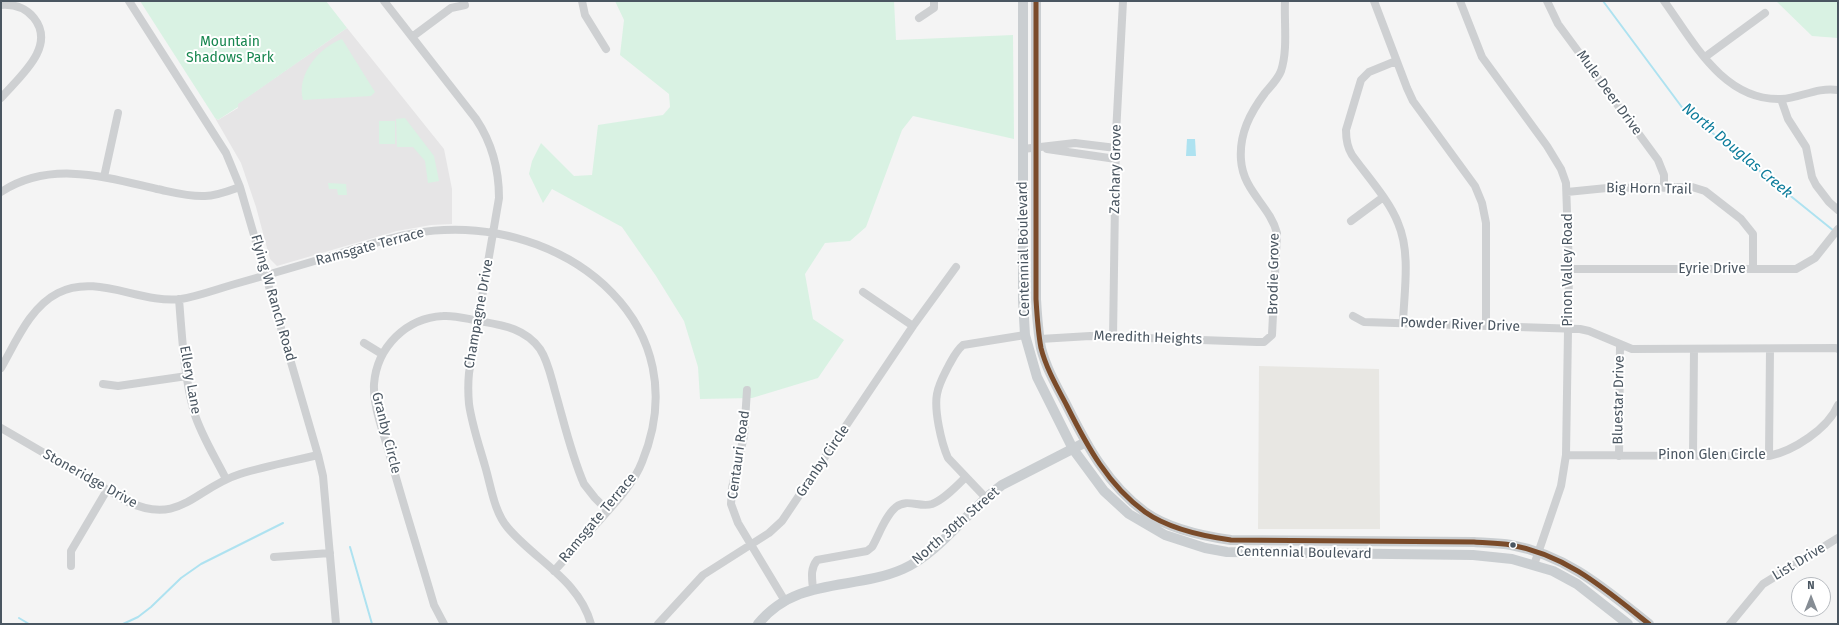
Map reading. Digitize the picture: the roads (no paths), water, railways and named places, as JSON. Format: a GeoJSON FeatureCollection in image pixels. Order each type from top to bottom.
{"type":"FeatureCollection","features":[{"type":"Feature","properties":{"kind":"main road","name":"Centennial Boulevard"},"geometry":{"type":"LineString","coordinates":[[1023,1],[1023,300],[1025,335],[1037,377],[1073,449],[1104,491],[1129,514],[1165,535],[1205,548],[1227,552],[1252,554],[1473,555],[1512,559],[1553,571],[1577,584],[1628,624]]}},
{"type":"Feature","properties":{"kind":"main road","name":"Centennial Boulevard"},"geometry":{"type":"LineString","coordinates":[[1036,1],[1036,299],[1040,339],[1050,372],[1086,442],[1104,472],[1124,494],[1146,512],[1172,525],[1211,538],[1231,540],[1474,542],[1510,545],[1559,560],[1596,582],[1649,624]]}},
{"type":"Feature","properties":{"kind":"main road","name":"North 30th Street"},"geometry":{"type":"LineString","coordinates":[[758,624],[769,612],[785,601],[813,589],[881,577],[913,564],[933,549],[986,498],[1002,485],[1086,442]]}},
{"type":"Feature","properties":{"kind":"street","name":"Flying W Ranch Road"},"geometry":{"type":"LineString","coordinates":[[129,1],[226,153],[240,187],[323,476],[336,624]]}},
{"type":"Feature","properties":{"kind":"street","name":"Champagne Drive"},"geometry":{"type":"LineString","coordinates":[[384,1],[476,119],[489,141],[496,164],[499,186],[497,211],[469,373],[468,394],[473,424],[496,505],[507,527],[554,571],[580,598],[592,624]]}},
{"type":"Feature","properties":{"kind":"street"},"geometry":{"type":"LineString","coordinates":[[582,1],[587,20],[606,49]]}},
{"type":"Feature","properties":{"kind":"street"},"geometry":{"type":"LineString","coordinates":[[919,18],[934,8],[934,1]]}},
{"type":"Feature","properties":{"kind":"street","name":"Zachary Grove"},"geometry":{"type":"LineString","coordinates":[[1113,338],[1116,148],[1123,1]]}},
{"type":"Feature","properties":{"kind":"street","name":"Brodie Grove"},"geometry":{"type":"LineString","coordinates":[[1257,342],[1264,342],[1269,339],[1273,332],[1277,232],[1272,221],[1248,184],[1241,160],[1241,141],[1253,110],[1276,80],[1282,65],[1285,1]]}},
{"type":"Feature","properties":{"kind":"street"},"geometry":{"type":"LineString","coordinates":[[1374,1],[1396,61],[1413,101],[1475,186],[1482,203],[1486,223],[1486,326]]}},
{"type":"Feature","properties":{"kind":"street","name":"Pinon Valley Road"},"geometry":{"type":"LineString","coordinates":[[1460,1],[1482,58],[1557,161],[1564,175],[1567,192],[1569,329],[1566,456],[1561,486],[1534,565]]}},
{"type":"Feature","properties":{"kind":"street","name":"Mule Deer Drive"},"geometry":{"type":"LineString","coordinates":[[1547,1],[1558,24],[1658,160],[1664,175],[1664,188]]}},
{"type":"Feature","properties":{"kind":"street"},"geometry":{"type":"LineString","coordinates":[[1664,1],[1719,74],[1737,88],[1754,96],[1782,98],[1818,90],[1838,90]]}},
{"type":"Feature","properties":{"kind":"street"},"geometry":{"type":"LineString","coordinates":[[1,5],[9,4],[19,6],[27,11],[38,23],[42,39],[37,56],[1,98]]}},
{"type":"Feature","properties":{"kind":"street"},"geometry":{"type":"LineString","coordinates":[[412,37],[451,8],[465,5]]}},
{"type":"Feature","properties":{"kind":"street"},"geometry":{"type":"LineString","coordinates":[[1705,57],[1765,13]]}},
{"type":"Feature","properties":{"kind":"street"},"geometry":{"type":"LineString","coordinates":[[1396,61],[1369,72],[1361,80],[1346,130],[1348,149],[1398,224],[1404,249],[1403,323]]}},
{"type":"Feature","properties":{"kind":"street"},"geometry":{"type":"LineString","coordinates":[[1782,98],[1788,119],[1806,147],[1814,181],[1822,194],[1838,210]]}},
{"type":"Feature","properties":{"kind":"street"},"geometry":{"type":"LineString","coordinates":[[104,177],[118,113]]}},
{"type":"Feature","properties":{"kind":"street"},"geometry":{"type":"LineString","coordinates":[[1023,149],[1075,143],[1116,148]]}},
{"type":"Feature","properties":{"kind":"street"},"geometry":{"type":"LineString","coordinates":[[1036,148],[1116,159]]}},
{"type":"Feature","properties":{"kind":"street"},"geometry":{"type":"LineString","coordinates":[[1,192],[42,175],[69,173],[104,177],[178,194],[205,196],[240,187]]}},
{"type":"Feature","properties":{"kind":"street","name":"Big Horn Trail"},"geometry":{"type":"LineString","coordinates":[[1567,192],[1608,188],[1692,188],[1705,191],[1741,219],[1752,234],[1752,269]]}},
{"type":"Feature","properties":{"kind":"street"},"geometry":{"type":"LineString","coordinates":[[1351,221],[1382,198]]}},
{"type":"Feature","properties":{"kind":"street","name":"Ramsgate Terrace"},"geometry":{"type":"LineString","coordinates":[[1,368],[34,312],[50,298],[68,289],[76,287],[97,287],[154,298],[179,299],[386,240],[417,233],[452,230],[493,233],[515,237],[536,244],[571,261],[591,273],[613,292],[623,304],[633,318],[646,346],[651,360],[656,393],[656,408],[651,437],[635,477],[608,511],[554,571]]}},
{"type":"Feature","properties":{"kind":"street","name":"Eyrie Drive"},"geometry":{"type":"LineString","coordinates":[[1569,269],[1796,269],[1815,258],[1836,231]]}},
{"type":"Feature","properties":{"kind":"street","name":"Granby Circle"},"geometry":{"type":"LineString","coordinates":[[658,624],[703,575],[751,545],[776,527],[790,511],[913,326],[956,267]]}},
{"type":"Feature","properties":{"kind":"street"},"geometry":{"type":"LineString","coordinates":[[863,292],[913,326]]}},
{"type":"Feature","properties":{"kind":"street","name":"Ellery Lane"},"geometry":{"type":"LineString","coordinates":[[179,299],[187,376],[194,412],[204,436],[226,479]]}},
{"type":"Feature","properties":{"kind":"street","name":"Powder River Drive"},"geometry":{"type":"LineString","coordinates":[[1353,316],[1364,322],[1569,329]]}},
{"type":"Feature","properties":{"kind":"street","name":"Granby Circle"},"geometry":{"type":"LineString","coordinates":[[444,624],[434,605],[376,406],[374,386],[375,376],[382,354],[397,335],[407,327],[431,317],[452,317],[507,326],[525,334],[540,349],[549,368],[582,479],[589,491],[608,511]]}},
{"type":"Feature","properties":{"kind":"street"},"geometry":{"type":"LineString","coordinates":[[1569,329],[1589,331],[1632,349],[1838,349]]}},
{"type":"Feature","properties":{"kind":"street"},"geometry":{"type":"LineString","coordinates":[[986,498],[948,458],[936,407],[940,384],[957,350],[963,345],[1025,335]]}},
{"type":"Feature","properties":{"kind":"street","name":"Meredith Heights"},"geometry":{"type":"LineString","coordinates":[[1040,339],[1070,336],[1257,342]]}},
{"type":"Feature","properties":{"kind":"street"},"geometry":{"type":"LineString","coordinates":[[364,343],[382,354]]}},
{"type":"Feature","properties":{"kind":"street","name":"Bluestar Drive"},"geometry":{"type":"LineString","coordinates":[[1619,456],[1620,344]]}},
{"type":"Feature","properties":{"kind":"street"},"geometry":{"type":"LineString","coordinates":[[1693,456],[1694,349]]}},
{"type":"Feature","properties":{"kind":"street"},"geometry":{"type":"LineString","coordinates":[[1769,456],[1770,349]]}},
{"type":"Feature","properties":{"kind":"street"},"geometry":{"type":"LineString","coordinates":[[103,384],[118,386],[187,376]]}},
{"type":"Feature","properties":{"kind":"street","name":"Centauri Road"},"geometry":{"type":"LineString","coordinates":[[747,390],[742,446],[731,495],[734,513],[751,545],[785,601]]}},
{"type":"Feature","properties":{"kind":"street","name":"Pinon Glen Circle"},"geometry":{"type":"LineString","coordinates":[[1566,456],[1769,456],[1790,449],[1823,426],[1833,415],[1838,405]]}},
{"type":"Feature","properties":{"kind":"street","name":"Stoneridge Drive"},"geometry":{"type":"LineString","coordinates":[[1,428],[106,490],[146,510],[166,510],[189,503],[226,479],[241,473],[318,455]]}},
{"type":"Feature","properties":{"kind":"street"},"geometry":{"type":"LineString","coordinates":[[813,589],[812,572],[813,566],[817,560],[867,551],[872,547],[895,507],[906,503],[931,505],[944,497],[966,477]]}},
{"type":"Feature","properties":{"kind":"street"},"geometry":{"type":"LineString","coordinates":[[71,566],[71,551],[106,490]]}},
{"type":"Feature","properties":{"kind":"street","name":"List Drive"},"geometry":{"type":"LineString","coordinates":[[1730,624],[1764,584],[1838,538]]}},
{"type":"Feature","properties":{"kind":"street"},"geometry":{"type":"LineString","coordinates":[[274,557],[330,553]]}},
{"type":"Feature","properties":{"kind":"water"},"geometry":{"type":"Polygon","coordinates":[[[1187,139],[1195,139],[1196,156],[1186,156],[1187,139]]]}},
{"type":"Feature","properties":{"kind":"waterway","name":"North Douglas Creek"},"geometry":{"type":"LineString","coordinates":[[1603,1],[1684,110],[1834,231]]}},
{"type":"Feature","properties":{"kind":"waterway"},"geometry":{"type":"LineString","coordinates":[[123,624],[138,617],[151,607],[181,578],[201,564],[283,523]]}},
{"type":"Feature","properties":{"kind":"waterway"},"geometry":{"type":"LineString","coordinates":[[350,547],[372,624]]}},
{"type":"Feature","properties":{"kind":"waterway"},"geometry":{"type":"LineString","coordinates":[[19,618],[29,624]]}},
{"type":"Feature","properties":{"kind":"park label","name":"Mountain Shadows Park"},"geometry":{"type":"Point","coordinates":[230,50]}}]}
